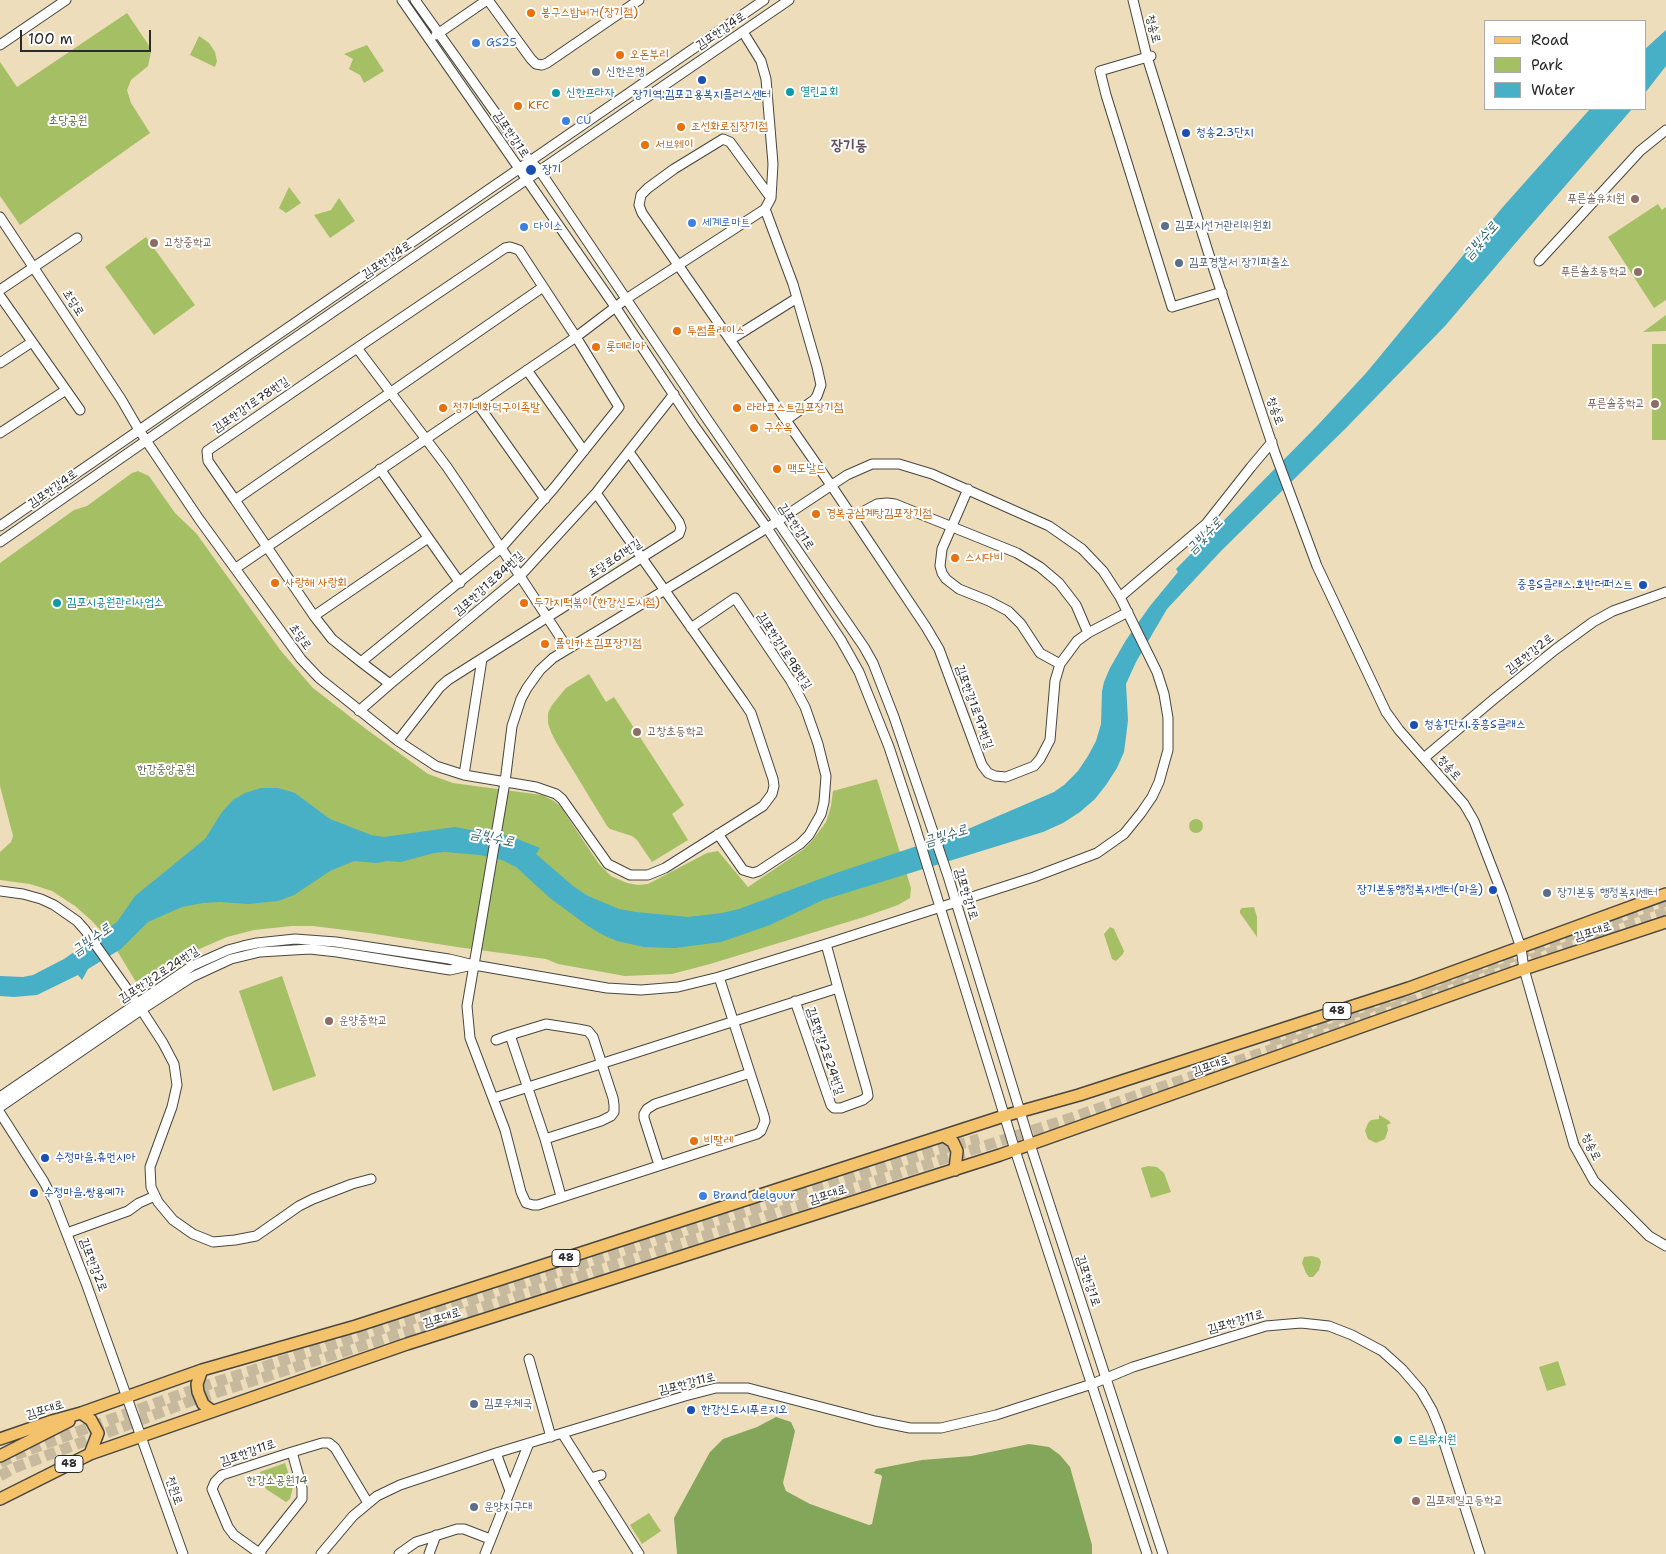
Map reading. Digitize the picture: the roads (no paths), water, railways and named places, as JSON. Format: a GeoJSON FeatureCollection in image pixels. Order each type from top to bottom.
{"type":"FeatureCollection","features":[{"type":"Feature","properties":{"kind":"main road","name":"김포대로"},"geometry":{"type":"LineString","coordinates":[[0,1439],[52,1421],[81,1414],[202,1370],[356,1326],[1004,1116],[1020,1113],[1399,991],[1666,894]]}},
{"type":"Feature","properties":{"kind":"main road","name":"김포대로"},"geometry":{"type":"LineString","coordinates":[[0,1499],[90,1454],[212,1411],[407,1344],[1015,1150],[1524,969],[1666,922]]}},
{"type":"Feature","properties":{"kind":"main road"},"geometry":{"type":"LineString","coordinates":[[944,1136],[952,1142],[957,1151],[955,1170]]}},
{"type":"Feature","properties":{"kind":"main road"},"geometry":{"type":"LineString","coordinates":[[202,1370],[197,1384],[198,1392],[203,1404],[212,1411]]}},
{"type":"Feature","properties":{"kind":"main road"},"geometry":{"type":"LineString","coordinates":[[0,1456],[81,1414],[91,1420],[98,1433],[90,1454]]}},
{"type":"Feature","properties":{"kind":"street"},"geometry":{"type":"LineString","coordinates":[[0,45],[66,0]]}},
{"type":"Feature","properties":{"kind":"street","name":"김포한강1로"},"geometry":{"type":"LineString","coordinates":[[402,0],[767,528],[841,640],[859,672],[888,747],[915,826],[1004,1116],[1147,1554]]}},
{"type":"Feature","properties":{"kind":"street","name":"김포한강1로"},"geometry":{"type":"LineString","coordinates":[[415,0],[529,160],[540,171],[864,647],[873,663],[882,684],[948,876],[1020,1113],[1163,1554]]}},
{"type":"Feature","properties":{"kind":"street"},"geometry":{"type":"LineString","coordinates":[[430,39],[488,0],[531,60],[536,64],[542,65],[638,0]]}},
{"type":"Feature","properties":{"kind":"street","name":"김포한강4로"},"geometry":{"type":"LineString","coordinates":[[0,526],[764,0]]}},
{"type":"Feature","properties":{"kind":"street","name":"김포한강4로"},"geometry":{"type":"LineString","coordinates":[[0,542],[789,0]]}},
{"type":"Feature","properties":{"kind":"street","name":"청송로"},"geometry":{"type":"LineString","coordinates":[[1134,0],[1149,56],[1215,260],[1222,292],[1275,453],[1316,566],[1378,698],[1399,730],[1470,813],[1503,896],[1521,948],[1524,969],[1574,1144],[1594,1181],[1649,1236],[1666,1246]]}},
{"type":"Feature","properties":{"kind":"street"},"geometry":{"type":"LineString","coordinates":[[236,568],[576,337],[626,299],[765,209],[771,198],[773,164],[766,79],[761,61],[743,32]]}},
{"type":"Feature","properties":{"kind":"street"},"geometry":{"type":"LineString","coordinates":[[1149,56],[1100,70],[1172,307],[1222,292]]}},
{"type":"Feature","properties":{"kind":"street"},"geometry":{"type":"LineString","coordinates":[[1539,261],[1640,151],[1666,130]]}},
{"type":"Feature","properties":{"kind":"street"},"geometry":{"type":"LineString","coordinates":[[771,198],[733,146],[726,140],[718,141],[667,174],[644,192],[639,200],[639,205],[642,213],[678,266],[831,485]]}},
{"type":"Feature","properties":{"kind":"street"},"geometry":{"type":"LineString","coordinates":[[765,209],[797,298],[821,385],[814,400],[786,420]]}},
{"type":"Feature","properties":{"kind":"street","name":"초당로"},"geometry":{"type":"LineString","coordinates":[[0,217],[118,403],[139,430],[199,519],[301,659],[319,678],[398,741],[436,766],[464,775],[536,787],[556,794],[562,799],[603,858],[614,868],[630,875],[639,876],[657,873],[718,834]]}},
{"type":"Feature","properties":{"kind":"street","name":"초당로"},"geometry":{"type":"LineString","coordinates":[[0,225],[32,268]]}},
{"type":"Feature","properties":{"kind":"street"},"geometry":{"type":"LineString","coordinates":[[0,290],[77,238]]}},
{"type":"Feature","properties":{"kind":"street","name":"김포한강1로78번길"},"geometry":{"type":"LineString","coordinates":[[361,662],[501,548],[544,499],[619,407],[519,250],[514,247],[505,248],[207,451],[208,462],[314,616],[332,639],[361,662],[390,684]]}},
{"type":"Feature","properties":{"kind":"street"},"geometry":{"type":"LineString","coordinates":[[235,500],[543,287]]}},
{"type":"Feature","properties":{"kind":"street"},"geometry":{"type":"LineString","coordinates":[[0,296],[80,410]]}},
{"type":"Feature","properties":{"kind":"street"},"geometry":{"type":"LineString","coordinates":[[730,340],[797,298]]}},
{"type":"Feature","properties":{"kind":"street"},"geometry":{"type":"LineString","coordinates":[[0,363],[32,342]]}},
{"type":"Feature","properties":{"kind":"street"},"geometry":{"type":"LineString","coordinates":[[357,348],[426,438],[568,649]]}},
{"type":"Feature","properties":{"kind":"street"},"geometry":{"type":"LineString","coordinates":[[527,370],[584,451]]}},
{"type":"Feature","properties":{"kind":"street"},"geometry":{"type":"LineString","coordinates":[[0,434],[66,390]]}},
{"type":"Feature","properties":{"kind":"street","name":"김포한강1로84번길"},"geometry":{"type":"LineString","coordinates":[[390,684],[520,576],[596,493],[674,394]]}},
{"type":"Feature","properties":{"kind":"street"},"geometry":{"type":"LineString","coordinates":[[478,403],[544,499]]}},
{"type":"Feature","properties":{"kind":"street"},"geometry":{"type":"LineString","coordinates":[[1120,597],[1206,524],[1272,442]]}},
{"type":"Feature","properties":{"kind":"street","name":"초당로61번길"},"geometry":{"type":"LineString","coordinates":[[398,741],[440,687],[448,680],[679,534],[681,528],[679,522],[629,452]]}},
{"type":"Feature","properties":{"kind":"street"},"geometry":{"type":"LineString","coordinates":[[720,977],[765,1121],[761,1131],[757,1134],[533,1205],[524,1200],[511,1149],[468,1029],[467,1006],[505,782],[512,726],[526,688],[540,670],[553,658],[767,528],[831,485],[860,468],[872,464],[888,463],[912,466],[968,489],[1041,522],[1067,538],[1093,560],[1120,597],[1157,672],[1164,694],[1168,718],[1168,750],[1158,782],[1152,797],[1124,834],[1084,859],[940,907]]}},
{"type":"Feature","properties":{"kind":"street"},"geometry":{"type":"LineString","coordinates":[[380,469],[460,583]]}},
{"type":"Feature","properties":{"kind":"street","name":"김포한강1로97번길"},"geometry":{"type":"LineString","coordinates":[[831,485],[939,649],[982,765],[995,776],[1006,777],[1034,766],[1040,759],[1050,740],[1055,681],[1060,664],[1077,641],[1088,633],[1128,614]]}},
{"type":"Feature","properties":{"kind":"street"},"geometry":{"type":"LineString","coordinates":[[968,489],[942,549],[940,566],[946,579],[959,589],[1008,611],[1021,624],[1040,653],[1060,664]]}},
{"type":"Feature","properties":{"kind":"street"},"geometry":{"type":"LineString","coordinates":[[596,493],[751,713],[773,779],[772,794],[763,806],[718,834]]}},
{"type":"Feature","properties":{"kind":"street"},"geometry":{"type":"LineString","coordinates":[[853,517],[877,504],[886,503],[904,506],[1017,554],[1047,572],[1059,583],[1076,605],[1088,633]]}},
{"type":"Feature","properties":{"kind":"street"},"geometry":{"type":"LineString","coordinates":[[314,616],[428,538]]}},
{"type":"Feature","properties":{"kind":"street","name":"김포한강2로"},"geometry":{"type":"LineString","coordinates":[[1424,758],[1556,649],[1593,622],[1613,611],[1666,592]]}},
{"type":"Feature","properties":{"kind":"street","name":"김포한강1로98번길"},"geometry":{"type":"LineString","coordinates":[[691,628],[735,598],[791,681],[805,707],[826,776],[821,814],[809,835],[800,844],[759,870],[753,873],[743,870],[718,834]]}},
{"type":"Feature","properties":{"kind":"street"},"geometry":{"type":"LineString","coordinates":[[464,775],[482,659]]}},
{"type":"Feature","properties":{"kind":"street"},"geometry":{"type":"LineString","coordinates":[[359,711],[390,684]]}},
{"type":"Feature","properties":{"kind":"street"},"geometry":{"type":"LineString","coordinates":[[0,891],[22,894],[54,905],[67,913],[85,930],[139,1006],[174,1064],[176,1085],[172,1107],[150,1167],[151,1187],[155,1196],[174,1220],[193,1234],[213,1242],[256,1236],[293,1210],[312,1200],[352,1184],[371,1179]]}},
{"type":"Feature","properties":{"kind":"street","name":"김포한강2로24번길"},"geometry":{"type":"LineString","coordinates":[[0,1107],[192,966],[228,950],[257,942],[295,940],[336,942],[624,990],[678,987],[720,977],[940,907]]}},
{"type":"Feature","properties":{"kind":"street","name":"김포한강2로24번길"},"geometry":{"type":"LineString","coordinates":[[795,1001],[831,1105],[838,1108],[866,1099],[868,1092],[826,944]]}},
{"type":"Feature","properties":{"kind":"street","name":"김포한강2로24번길"},"geometry":{"type":"LineString","coordinates":[[494,1098],[838,988]]}},
{"type":"Feature","properties":{"kind":"street","name":"김포한강2로24번길"},"geometry":{"type":"LineString","coordinates":[[0,1097],[139,1006]]}},
{"type":"Feature","properties":{"kind":"street"},"geometry":{"type":"LineString","coordinates":[[496,1040],[546,1024],[584,1030],[593,1037],[614,1105],[611,1116],[602,1121],[545,1139]]}},
{"type":"Feature","properties":{"kind":"street"},"geometry":{"type":"LineString","coordinates":[[510,1035],[545,1139],[561,1196]]}},
{"type":"Feature","properties":{"kind":"street"},"geometry":{"type":"LineString","coordinates":[[659,1165],[644,1118],[647,1109],[655,1104],[750,1073]]}},
{"type":"Feature","properties":{"kind":"street","name":"김포한강2로"},"geometry":{"type":"LineString","coordinates":[[0,1114],[44,1182],[67,1233],[141,1436]]}},
{"type":"Feature","properties":{"kind":"street"},"geometry":{"type":"LineString","coordinates":[[67,1233],[128,1211],[139,1203],[155,1196]]}},
{"type":"Feature","properties":{"kind":"street","name":"김포한강11로"},"geometry":{"type":"LineString","coordinates":[[1107,1379],[1133,1367],[1266,1326],[1301,1323],[1329,1326],[1352,1335],[1382,1351],[1421,1391],[1432,1410],[1442,1436],[1480,1554]]}},
{"type":"Feature","properties":{"kind":"street","name":"김포한강11로"},"geometry":{"type":"LineString","coordinates":[[322,1554],[353,1516],[377,1496],[400,1485],[496,1453],[716,1388],[748,1388],[875,1421],[910,1428],[941,1428],[996,1415],[1270,1329],[1303,1327],[1328,1330],[1350,1338],[1379,1354],[1398,1371],[1418,1394],[1429,1412],[1476,1554]]}},
{"type":"Feature","properties":{"kind":"street"},"geometry":{"type":"LineString","coordinates":[[529,1359],[551,1437]]}},
{"type":"Feature","properties":{"kind":"street"},"geometry":{"type":"LineString","coordinates":[[562,1433],[639,1554]]}},
{"type":"Feature","properties":{"kind":"street","name":"전원로"},"geometry":{"type":"LineString","coordinates":[[141,1436],[183,1554]]}},
{"type":"Feature","properties":{"kind":"street","name":"김포한강11로"},"geometry":{"type":"LineString","coordinates":[[292,1452],[302,1488],[302,1499],[260,1553],[234,1535],[228,1527],[212,1489],[215,1482],[222,1475],[292,1452],[322,1443],[329,1443],[335,1448],[368,1503]]}},
{"type":"Feature","properties":{"kind":"street"},"geometry":{"type":"LineString","coordinates":[[485,1554],[529,1443]]}},
{"type":"Feature","properties":{"kind":"street"},"geometry":{"type":"LineString","coordinates":[[496,1453],[510,1491]]}},
{"type":"Feature","properties":{"kind":"street"},"geometry":{"type":"LineString","coordinates":[[591,1478],[601,1475]]}},
{"type":"Feature","properties":{"kind":"street"},"geometry":{"type":"LineString","coordinates":[[399,1554],[416,1542],[457,1529],[464,1529],[490,1539]]}},
{"type":"Feature","properties":{"kind":"street"},"geometry":{"type":"LineString","coordinates":[[429,1554],[436,1536]]}},
{"type":"Feature","properties":{"kind":"water"},"geometry":{"type":"Polygon","coordinates":[[[1666,30],[1666,66],[1646,92],[1646,48],[1666,30]]]}},
{"type":"Feature","properties":{"kind":"water","name":"금빛수로"},"geometry":{"type":"Polygon","coordinates":[[[1589,110],[1631,110],[1445,326],[1346,428],[1221,551],[1167,609],[1136,662],[1126,684],[1128,720],[1124,752],[1117,768],[1095,799],[1063,823],[1043,832],[823,900],[770,925],[721,942],[675,948],[644,947],[617,941],[603,935],[550,898],[516,867],[502,860],[480,855],[445,852],[401,862],[387,861],[376,863],[354,861],[330,871],[294,895],[278,901],[248,904],[203,903],[182,907],[148,922],[121,949],[88,969],[82,980],[78,975],[37,995],[0,996],[0,976],[23,977],[33,975],[64,959],[117,922],[135,896],[205,839],[222,812],[233,800],[245,793],[261,788],[278,788],[295,793],[330,819],[371,835],[384,837],[455,827],[476,831],[482,829],[512,837],[540,848],[536,854],[573,886],[588,896],[619,909],[688,917],[739,909],[836,873],[968,829],[1054,792],[1078,771],[1088,756],[1096,741],[1101,724],[1102,691],[1110,668],[1126,640],[1150,606],[1178,572],[1176,569],[1317,426],[1367,372],[1502,208],[1589,110]]]}},
{"type":"Feature","properties":{"kind":"tunnel"},"geometry":{"type":"LineString","coordinates":[[1425,988],[1666,901]]}},
{"type":"Feature","properties":{"kind":"tunnel"},"geometry":{"type":"LineString","coordinates":[[0,1476],[14,1468],[193,1400],[1059,1122],[1666,912]]}},
{"type":"Feature","properties":{"kind":"tunnel"},"geometry":{"type":"LineString","coordinates":[[1270,1042],[1408,994]]}},
{"type":"Feature","properties":{"kind":"tunnel"},"geometry":{"type":"LineString","coordinates":[[0,1463],[15,1455],[204,1386],[937,1150],[979,1139]]}},
{"type":"Feature","properties":{"kind":"place","name":"봉구스밥버거(장기점)"},"geometry":{"type":"Point","coordinates":[531,13]}},
{"type":"Feature","properties":{"kind":"place","name":"GS25"},"geometry":{"type":"Point","coordinates":[476,43]}},
{"type":"Feature","properties":{"kind":"place","name":"오돈부리"},"geometry":{"type":"Point","coordinates":[620,55]}},
{"type":"Feature","properties":{"kind":"place","name":"신한은행"},"geometry":{"type":"Point","coordinates":[596,72]}},
{"type":"Feature","properties":{"kind":"place","name":"장기역.김포고용복지플러스센터"},"geometry":{"type":"Point","coordinates":[702,80]}},
{"type":"Feature","properties":{"kind":"place","name":"열린교회"},"geometry":{"type":"Point","coordinates":[790,92]}},
{"type":"Feature","properties":{"kind":"place","name":"신한프라자"},"geometry":{"type":"Point","coordinates":[556,93]}},
{"type":"Feature","properties":{"kind":"place","name":"KFC"},"geometry":{"type":"Point","coordinates":[518,106]}},
{"type":"Feature","properties":{"kind":"place","name":"CU"},"geometry":{"type":"Point","coordinates":[566,121]}},
{"type":"Feature","properties":{"kind":"place","name":"조선화로집장기점"},"geometry":{"type":"Point","coordinates":[681,127]}},
{"type":"Feature","properties":{"kind":"place","name":"청송2.3단지"},"geometry":{"type":"Point","coordinates":[1186,133]}},
{"type":"Feature","properties":{"kind":"place","name":"서브웨이"},"geometry":{"type":"Point","coordinates":[645,145]}},
{"type":"Feature","properties":{"kind":"place","name":"장기"},"geometry":{"type":"Point","coordinates":[531,170]}},
{"type":"Feature","properties":{"kind":"place","name":"푸른솔유치원"},"geometry":{"type":"Point","coordinates":[1635,199]}},
{"type":"Feature","properties":{"kind":"place","name":"세계로마트"},"geometry":{"type":"Point","coordinates":[692,223]}},
{"type":"Feature","properties":{"kind":"place","name":"김포시선거관리위원회"},"geometry":{"type":"Point","coordinates":[1165,226]}},
{"type":"Feature","properties":{"kind":"place","name":"다이소"},"geometry":{"type":"Point","coordinates":[524,227]}},
{"type":"Feature","properties":{"kind":"place","name":"고창중학교"},"geometry":{"type":"Point","coordinates":[154,243]}},
{"type":"Feature","properties":{"kind":"place","name":"김포경찰서 장기파출소"},"geometry":{"type":"Point","coordinates":[1179,263]}},
{"type":"Feature","properties":{"kind":"place","name":"푸른솔초등학교"},"geometry":{"type":"Point","coordinates":[1638,272]}},
{"type":"Feature","properties":{"kind":"place","name":"투썸플레이스"},"geometry":{"type":"Point","coordinates":[677,331]}},
{"type":"Feature","properties":{"kind":"place","name":"롯데리아"},"geometry":{"type":"Point","coordinates":[596,347]}},
{"type":"Feature","properties":{"kind":"place","name":"푸른솔중학교"},"geometry":{"type":"Point","coordinates":[1655,404]}},
{"type":"Feature","properties":{"kind":"place","name":"정기네화덕구이족발"},"geometry":{"type":"Point","coordinates":[443,408]}},
{"type":"Feature","properties":{"kind":"place","name":"라라코스트김포장기점"},"geometry":{"type":"Point","coordinates":[737,408]}},
{"type":"Feature","properties":{"kind":"place","name":"구수옥"},"geometry":{"type":"Point","coordinates":[754,428]}},
{"type":"Feature","properties":{"kind":"place","name":"맥도날드"},"geometry":{"type":"Point","coordinates":[777,469]}},
{"type":"Feature","properties":{"kind":"place","name":"경복궁삼계탕김포장기점"},"geometry":{"type":"Point","coordinates":[816,514]}},
{"type":"Feature","properties":{"kind":"place","name":"스시다비"},"geometry":{"type":"Point","coordinates":[955,558]}},
{"type":"Feature","properties":{"kind":"place","name":"사랑해 사랑회"},"geometry":{"type":"Point","coordinates":[275,583]}},
{"type":"Feature","properties":{"kind":"place","name":"중흥S클래스.호반더퍼스트"},"geometry":{"type":"Point","coordinates":[1643,585]}},
{"type":"Feature","properties":{"kind":"place","name":"김포시공원관리사업소"},"geometry":{"type":"Point","coordinates":[57,603]}},
{"type":"Feature","properties":{"kind":"place","name":"두가지떡볶이(한강신도시점)"},"geometry":{"type":"Point","coordinates":[524,603]}},
{"type":"Feature","properties":{"kind":"place","name":"폴인카츠김포장기점"},"geometry":{"type":"Point","coordinates":[545,644]}},
{"type":"Feature","properties":{"kind":"place","name":"청송1단지.중흥S클래스"},"geometry":{"type":"Point","coordinates":[1414,725]}},
{"type":"Feature","properties":{"kind":"place","name":"고창초등학교"},"geometry":{"type":"Point","coordinates":[637,732]}},
{"type":"Feature","properties":{"kind":"place","name":"장기본동행정복지센터(마을)"},"geometry":{"type":"Point","coordinates":[1493,890]}},
{"type":"Feature","properties":{"kind":"place","name":"장기본동 행정복지센터"},"geometry":{"type":"Point","coordinates":[1547,893]}},
{"type":"Feature","properties":{"kind":"place","name":"운양중학교"},"geometry":{"type":"Point","coordinates":[329,1021]}},
{"type":"Feature","properties":{"kind":"place","name":"비딸레"},"geometry":{"type":"Point","coordinates":[694,1141]}},
{"type":"Feature","properties":{"kind":"place","name":"수정마을.휴먼시아"},"geometry":{"type":"Point","coordinates":[45,1158]}},
{"type":"Feature","properties":{"kind":"place","name":"수정마을.쌍용예가"},"geometry":{"type":"Point","coordinates":[34,1193]}},
{"type":"Feature","properties":{"kind":"place","name":"Brand delguur"},"geometry":{"type":"Point","coordinates":[703,1196]}},
{"type":"Feature","properties":{"kind":"place","name":"김포우체국"},"geometry":{"type":"Point","coordinates":[474,1404]}},
{"type":"Feature","properties":{"kind":"place","name":"한강신도시푸르지오"},"geometry":{"type":"Point","coordinates":[691,1410]}},
{"type":"Feature","properties":{"kind":"place","name":"드림유치원"},"geometry":{"type":"Point","coordinates":[1398,1440]}},
{"type":"Feature","properties":{"kind":"place","name":"김포제일고등학교"},"geometry":{"type":"Point","coordinates":[1416,1501]}},
{"type":"Feature","properties":{"kind":"place","name":"운양지구대"},"geometry":{"type":"Point","coordinates":[474,1507]}},
{"type":"Feature","properties":{"kind":"district","name":"장기동"},"geometry":{"type":"Point","coordinates":[849,146]}},
{"type":"Feature","properties":{"kind":"park label","name":"초당공원"},"geometry":{"type":"Point","coordinates":[68,121]}},
{"type":"Feature","properties":{"kind":"park label","name":"한강중앙공원"},"geometry":{"type":"Point","coordinates":[166,770]}},
{"type":"Feature","properties":{"kind":"park label","name":"한강소공원14"},"geometry":{"type":"Point","coordinates":[277,1481]}}]}
